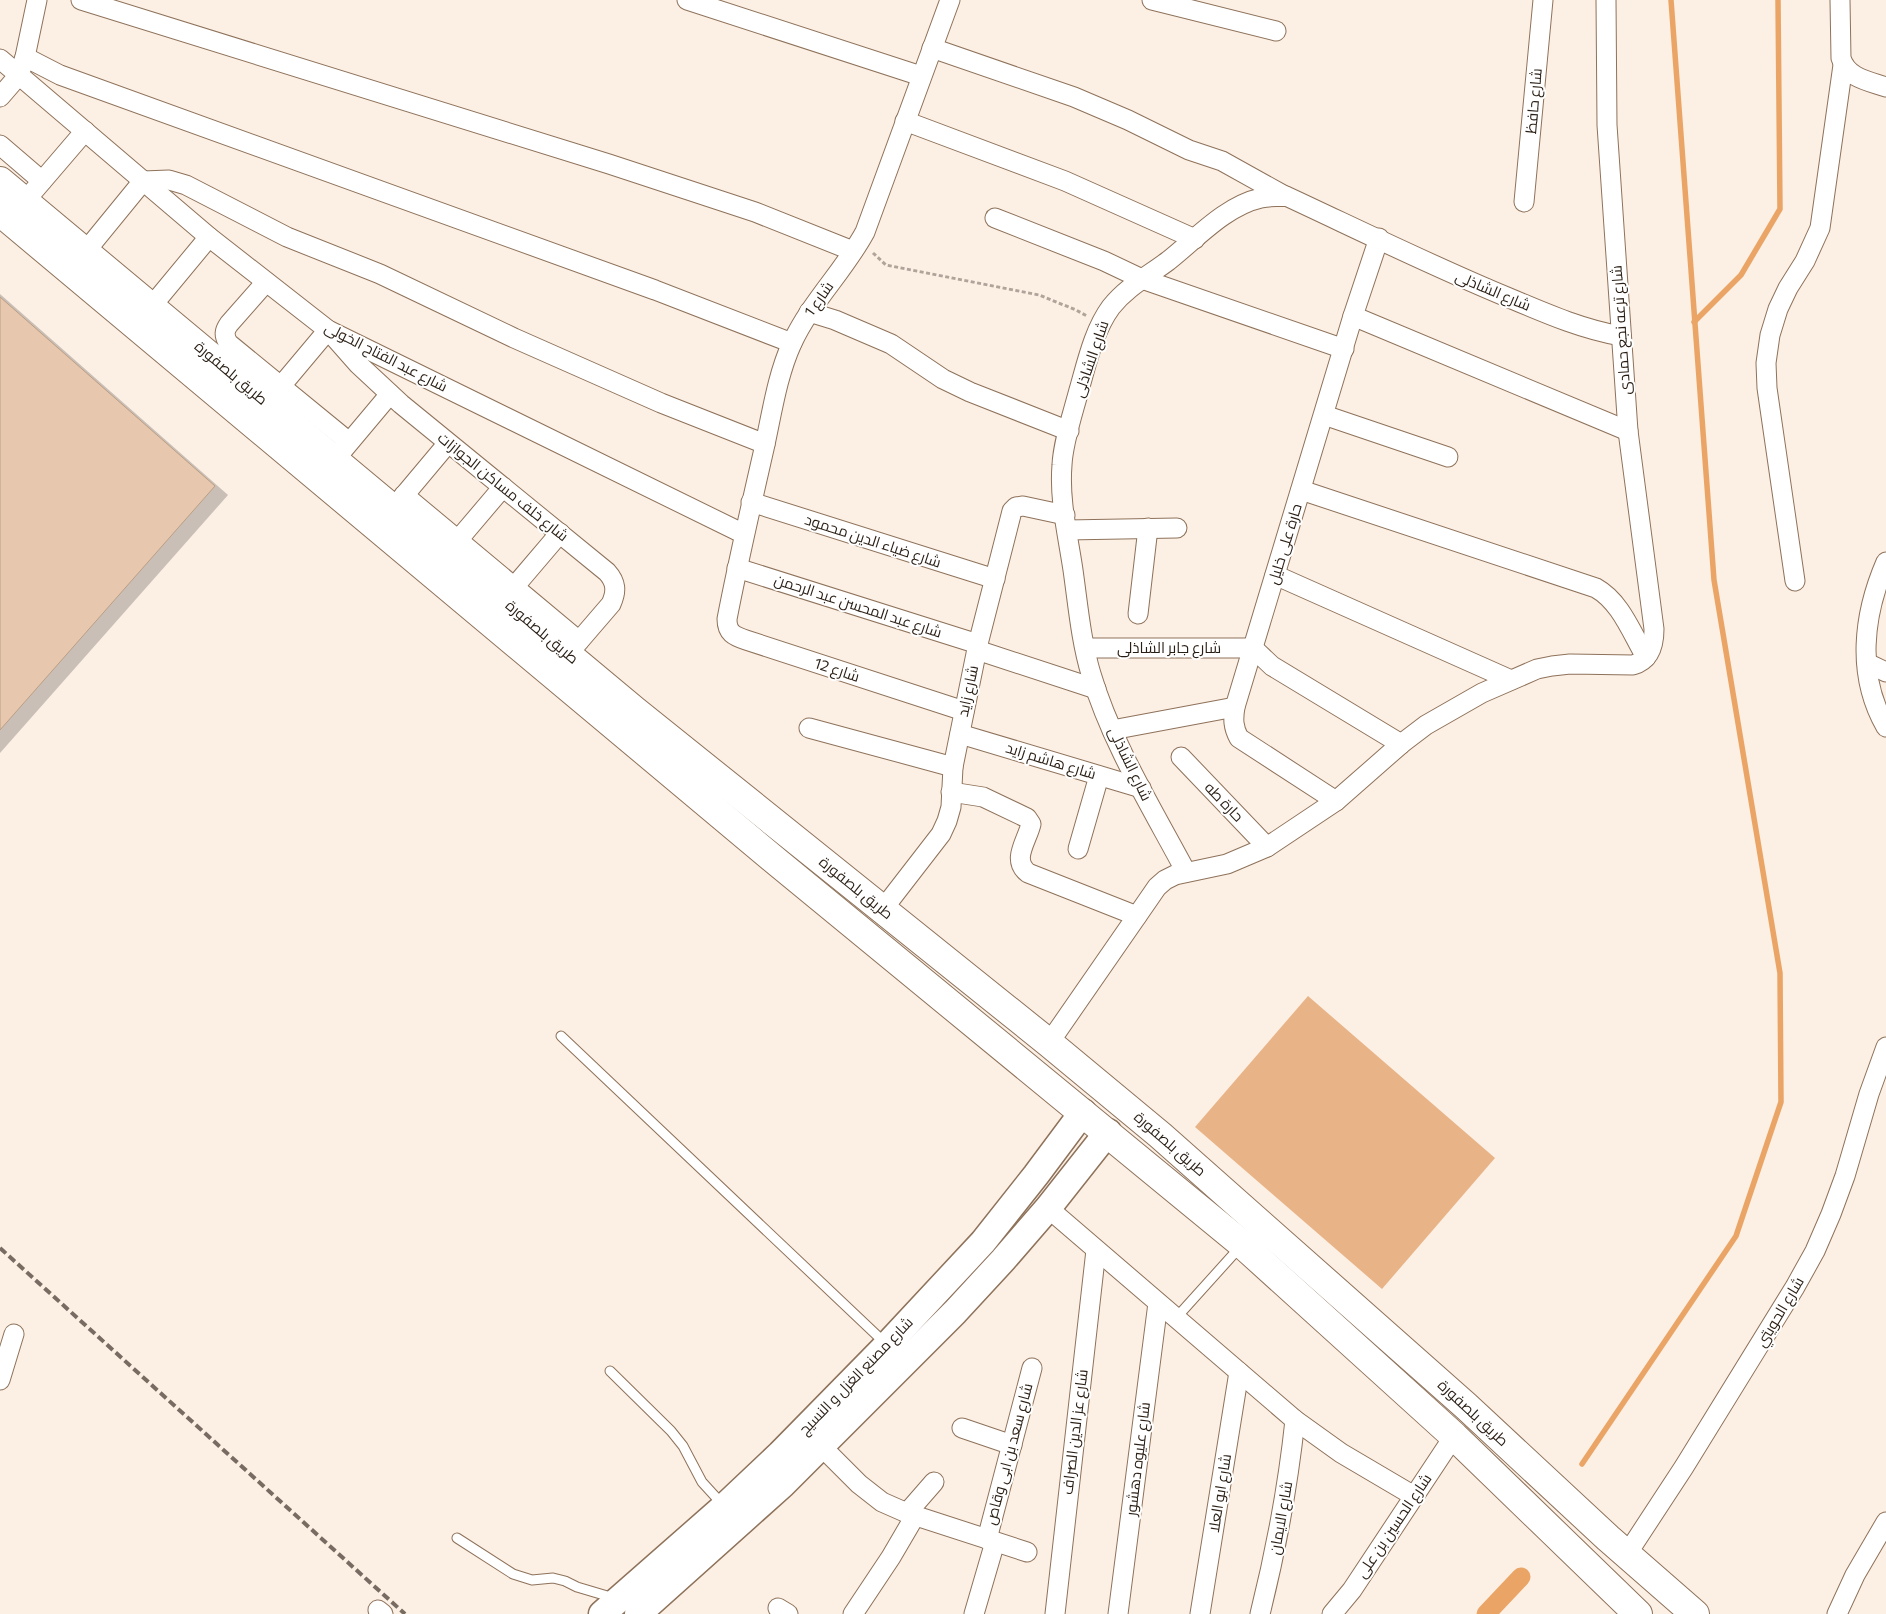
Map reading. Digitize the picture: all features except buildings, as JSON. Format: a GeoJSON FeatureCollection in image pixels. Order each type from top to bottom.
{"type":"FeatureCollection","features":[{"type":"Feature","properties":{"kind":"main road","name":"طريق بلصفورة"},"geometry":{"type":"LineString","coordinates":[[0,181],[151,307],[342,451],[399,502],[574,647],[634,710],[1049,1043],[1160,1135],[1466,1406],[1533,1469],[1695,1614]]}},
{"type":"Feature","properties":{"kind":"main road","name":"طريق بلصفورة"},"geometry":{"type":"LineString","coordinates":[[0,212],[777,862],[1242,1244],[1454,1436],[1638,1614]]}},
{"type":"Feature","properties":{"kind":"main road"},"geometry":{"type":"LineString","coordinates":[[777,862],[796,839]]}},
{"type":"Feature","properties":{"kind":"main road","name":"شارع مصنع الغزل و النسيج"},"geometry":{"type":"LineString","coordinates":[[624,1610],[733,1514],[822,1447],[1036,1175],[1082,1112]]}},
{"type":"Feature","properties":{"kind":"main road","name":"شارع مصنع الغزل و النسيج"},"geometry":{"type":"LineString","coordinates":[[733,1514],[780,1454],[1003,1260],[1048,1208],[1108,1132]]}},
{"type":"Feature","properties":{"kind":"main road"},"geometry":{"type":"LineString","coordinates":[[983,1242],[1003,1260]]}},
{"type":"Feature","properties":{"kind":"main road"},"geometry":{"type":"LineString","coordinates":[[1644,1614],[1662,1586]]}},
{"type":"Feature","properties":{"kind":"street"},"geometry":{"type":"LineString","coordinates":[[0,97],[22,66],[37,0]]}},
{"type":"Feature","properties":{"kind":"street"},"geometry":{"type":"LineString","coordinates":[[81,0],[645,176],[857,246]]}},
{"type":"Feature","properties":{"kind":"street"},"geometry":{"type":"LineString","coordinates":[[687,0],[921,76]]}},
{"type":"Feature","properties":{"kind":"street","name":"شارع 1"},"geometry":{"type":"LineString","coordinates":[[728,612],[775,393],[792,343],[809,312],[857,246],[950,0]]}},
{"type":"Feature","properties":{"kind":"street"},"geometry":{"type":"LineString","coordinates":[[1152,0],[1276,31]]}},
{"type":"Feature","properties":{"kind":"street","name":"شارع حافظ"},"geometry":{"type":"LineString","coordinates":[[1524,202],[1543,0]]}},
{"type":"Feature","properties":{"kind":"street","name":"شارع ترعه نجع حمادى"},"geometry":{"type":"LineString","coordinates":[[1606,0],[1607,125],[1628,431],[1654,629],[1651,649],[1646,657]]}},
{"type":"Feature","properties":{"kind":"street"},"geometry":{"type":"LineString","coordinates":[[1795,581],[1767,388],[1766,363],[1770,335],[1778,309],[1788,288],[1805,261],[1820,228],[1842,61],[1840,0]]}},
{"type":"Feature","properties":{"kind":"street"},"geometry":{"type":"LineString","coordinates":[[932,48],[1074,97],[1128,120],[1181,146],[1222,162],[1286,196]]}},
{"type":"Feature","properties":{"kind":"street","name":"شارع عبد الفتاح الخولى"},"geometry":{"type":"LineString","coordinates":[[0,59],[22,66],[85,131],[209,237],[328,330],[744,534]]}},
{"type":"Feature","properties":{"kind":"street"},"geometry":{"type":"LineString","coordinates":[[1842,61],[1854,76],[1886,87]]}},
{"type":"Feature","properties":{"kind":"street"},"geometry":{"type":"LineString","coordinates":[[22,66],[68,78],[600,270],[792,343]]}},
{"type":"Feature","properties":{"kind":"street"},"geometry":{"type":"LineString","coordinates":[[905,121],[1066,181],[1195,239]]}},
{"type":"Feature","properties":{"kind":"street"},"geometry":{"type":"LineString","coordinates":[[24,201],[85,131]]}},
{"type":"Feature","properties":{"kind":"street"},"geometry":{"type":"LineString","coordinates":[[0,145],[42,181]]}},
{"type":"Feature","properties":{"kind":"street"},"geometry":{"type":"LineString","coordinates":[[85,252],[143,181],[169,180],[186,185],[287,237],[380,274],[514,338],[660,403],[765,444]]}},
{"type":"Feature","properties":{"kind":"street","name":"شارع الشاذلى"},"geometry":{"type":"LineString","coordinates":[[1186,872],[1112,730],[1096,689],[1085,648],[1066,522],[1062,464],[1082,380],[1100,324],[1111,308],[1123,294],[1230,212],[1262,197],[1286,196],[1476,285],[1572,324],[1598,332],[1621,336]]}},
{"type":"Feature","properties":{"kind":"street"},"geometry":{"type":"LineString","coordinates":[[995,218],[1104,261],[1142,279],[1344,349]]}},
{"type":"Feature","properties":{"kind":"street"},"geometry":{"type":"LineString","coordinates":[[151,307],[209,237]]}},
{"type":"Feature","properties":{"kind":"street","name":"حارة على خليل"},"geometry":{"type":"LineString","coordinates":[[1336,801],[1239,738],[1234,730],[1233,720],[1235,707],[1353,316],[1379,238]]}},
{"type":"Feature","properties":{"kind":"street"},"geometry":{"type":"LineString","coordinates":[[266,282],[229,324],[225,330],[225,337],[228,343],[281,386],[342,451],[390,394]]}},
{"type":"Feature","properties":{"kind":"street"},"geometry":{"type":"LineString","coordinates":[[809,312],[835,320],[891,344],[943,378],[970,392],[1069,431]]}},
{"type":"Feature","properties":{"kind":"street"},"geometry":{"type":"LineString","coordinates":[[1353,316],[1628,431]]}},
{"type":"Feature","properties":{"kind":"street"},"geometry":{"type":"LineString","coordinates":[[281,386],[328,330]]}},
{"type":"Feature","properties":{"kind":"street","name":"شارع خلف مساكن الجوازات"},"geometry":{"type":"LineString","coordinates":[[328,330],[358,364],[390,394],[560,533],[613,579],[615,596],[611,604],[574,647]]}},
{"type":"Feature","properties":{"kind":"street"},"geometry":{"type":"LineString","coordinates":[[1324,415],[1448,458]]}},
{"type":"Feature","properties":{"kind":"street"},"geometry":{"type":"LineString","coordinates":[[448,443],[399,502],[458,540],[514,587],[574,647]]}},
{"type":"Feature","properties":{"kind":"street"},"geometry":{"type":"LineString","coordinates":[[458,540],[503,487]]}},
{"type":"Feature","properties":{"kind":"street"},"geometry":{"type":"LineString","coordinates":[[1049,1043],[1157,887],[1165,880],[1186,872],[1200,871],[1227,864],[1267,847],[1336,801],[1401,744],[1426,725],[1454,708],[1511,680],[1552,666],[1584,664],[1633,666],[1640,663],[1646,657],[1614,602],[1605,593],[1596,588],[1301,490]]}},
{"type":"Feature","properties":{"kind":"street","name":"شارع ضياء الدين محمود"},"geometry":{"type":"LineString","coordinates":[[752,502],[995,579]]}},
{"type":"Feature","properties":{"kind":"street","name":"شارع زايد"},"geometry":{"type":"LineString","coordinates":[[883,909],[941,834],[947,821],[951,807],[953,767],[977,647],[1012,512],[1016,507],[1023,506],[1066,522]]}},
{"type":"Feature","properties":{"kind":"street"},"geometry":{"type":"LineString","coordinates":[[1066,522],[1148,528],[1177,528]]}},
{"type":"Feature","properties":{"kind":"street"},"geometry":{"type":"LineString","coordinates":[[1138,614],[1148,528]]}},
{"type":"Feature","properties":{"kind":"street"},"geometry":{"type":"LineString","coordinates":[[514,587],[560,533]]}},
{"type":"Feature","properties":{"kind":"street"},"geometry":{"type":"LineString","coordinates":[[1886,562],[1876,584],[1869,610],[1866,636],[1868,680],[1872,698],[1886,727]]}},
{"type":"Feature","properties":{"kind":"street","name":"شارع عبد المحسن عبد الرحمن"},"geometry":{"type":"LineString","coordinates":[[737,568],[977,647],[1096,689]]}},
{"type":"Feature","properties":{"kind":"street"},"geometry":{"type":"LineString","coordinates":[[1275,575],[1511,680]]}},
{"type":"Feature","properties":{"kind":"street","name":"شارع 12"},"geometry":{"type":"LineString","coordinates":[[728,612],[727,628],[739,638],[964,710]]}},
{"type":"Feature","properties":{"kind":"street","name":"شارع جابر الشاذلى"},"geometry":{"type":"LineString","coordinates":[[1085,648],[1253,648]]}},
{"type":"Feature","properties":{"kind":"street"},"geometry":{"type":"LineString","coordinates":[[1253,648],[1272,666],[1401,744]]}},
{"type":"Feature","properties":{"kind":"street"},"geometry":{"type":"LineString","coordinates":[[1867,663],[1886,672]]}},
{"type":"Feature","properties":{"kind":"street"},"geometry":{"type":"LineString","coordinates":[[1112,730],[1235,707]]}},
{"type":"Feature","properties":{"kind":"street"},"geometry":{"type":"LineString","coordinates":[[809,728],[953,767]]}},
{"type":"Feature","properties":{"kind":"street","name":"شارع هاشم زايد"},"geometry":{"type":"LineString","coordinates":[[960,734],[1141,788]]}},
{"type":"Feature","properties":{"kind":"street","name":"حارة طه"},"geometry":{"type":"LineString","coordinates":[[1181,757],[1267,847]]}},
{"type":"Feature","properties":{"kind":"street"},"geometry":{"type":"LineString","coordinates":[[1078,850],[1099,776]]}},
{"type":"Feature","properties":{"kind":"street"},"geometry":{"type":"LineString","coordinates":[[951,792],[983,797],[1027,818],[1030,824],[1020,856],[1020,863],[1022,868],[1028,873],[1137,916]]}},
{"type":"Feature","properties":{"kind":"street","name":"شارع الحويتي"},"geometry":{"type":"LineString","coordinates":[[1618,1546],[1684,1467],[1795,1287],[1815,1251],[1845,1176],[1869,1094],[1886,1047]]}},
{"type":"Feature","properties":{"kind":"street"},"geometry":{"type":"LineString","coordinates":[[1048,1208],[1295,1420],[1342,1453],[1414,1496]]}},
{"type":"Feature","properties":{"kind":"street","name":"شارع عز الدين الصراف"},"geometry":{"type":"LineString","coordinates":[[1054,1614],[1096,1250]]}},
{"type":"Feature","properties":{"kind":"street","name":"شارع عليوه دهشور"},"geometry":{"type":"LineString","coordinates":[[1118,1614],[1158,1303]]}},
{"type":"Feature","properties":{"kind":"street"},"geometry":{"type":"LineString","coordinates":[[0,1380],[14,1334]]}},
{"type":"Feature","properties":{"kind":"street","name":"شارع سعد بن ابى وقاص"},"geometry":{"type":"LineString","coordinates":[[974,1614],[1012,1445],[1032,1368]]}},
{"type":"Feature","properties":{"kind":"street","name":"شارع ابو العلا"},"geometry":{"type":"LineString","coordinates":[[1200,1614],[1239,1372]]}},
{"type":"Feature","properties":{"kind":"street","name":"شارع الايمان"},"geometry":{"type":"LineString","coordinates":[[1260,1614],[1285,1500],[1295,1420]]}},
{"type":"Feature","properties":{"kind":"street"},"geometry":{"type":"LineString","coordinates":[[962,1428],[1012,1445]]}},
{"type":"Feature","properties":{"kind":"street","name":"شارع الحسين بن على"},"geometry":{"type":"LineString","coordinates":[[1332,1614],[1352,1590],[1454,1436]]}},
{"type":"Feature","properties":{"kind":"street"},"geometry":{"type":"LineString","coordinates":[[822,1447],[870,1494],[882,1502],[911,1514],[1026,1552]]}},
{"type":"Feature","properties":{"kind":"street"},"geometry":{"type":"LineString","coordinates":[[853,1614],[891,1557],[911,1514],[934,1482]]}},
{"type":"Feature","properties":{"kind":"street"},"geometry":{"type":"LineString","coordinates":[[1837,1614],[1855,1575],[1886,1522]]}},
{"type":"Feature","properties":{"kind":"lane"},"geometry":{"type":"LineString","coordinates":[[561,1036],[896,1354]]}},
{"type":"Feature","properties":{"kind":"lane"},"geometry":{"type":"LineString","coordinates":[[1176,1318],[1242,1244]]}},
{"type":"Feature","properties":{"kind":"lane"},"geometry":{"type":"LineString","coordinates":[[610,1371],[671,1431],[683,1446],[702,1482],[733,1514]]}},
{"type":"Feature","properties":{"kind":"lane"},"geometry":{"type":"LineString","coordinates":[[457,1538],[513,1574],[532,1580],[559,1579],[624,1610]]}},
{"type":"Feature","properties":{"kind":"path"},"geometry":{"type":"LineString","coordinates":[[857,246],[886,265],[1039,295],[1076,310],[1100,324]]}},
{"type":"Feature","properties":{"kind":"shaded area"},"geometry":{"type":"Polygon","coordinates":[[[1308,996],[1495,1158],[1382,1289],[1195,1127],[1308,996]]]}},
{"type":"Feature","properties":{"kind":"waterway"},"geometry":{"type":"LineString","coordinates":[[1582,1464],[1736,1236],[1781,1102],[1780,973],[1714,580],[1671,0]]}},
{"type":"Feature","properties":{"kind":"waterway"},"geometry":{"type":"LineString","coordinates":[[1694,322],[1741,275],[1780,209],[1778,0]]}},
{"type":"Feature","properties":{"kind":"waterway"},"geometry":{"type":"LineString","coordinates":[[1486,1614],[1521,1577]]}},
{"type":"Feature","properties":{"kind":"railway"},"geometry":{"type":"LineString","coordinates":[[0,1248],[405,1614]]}}]}
